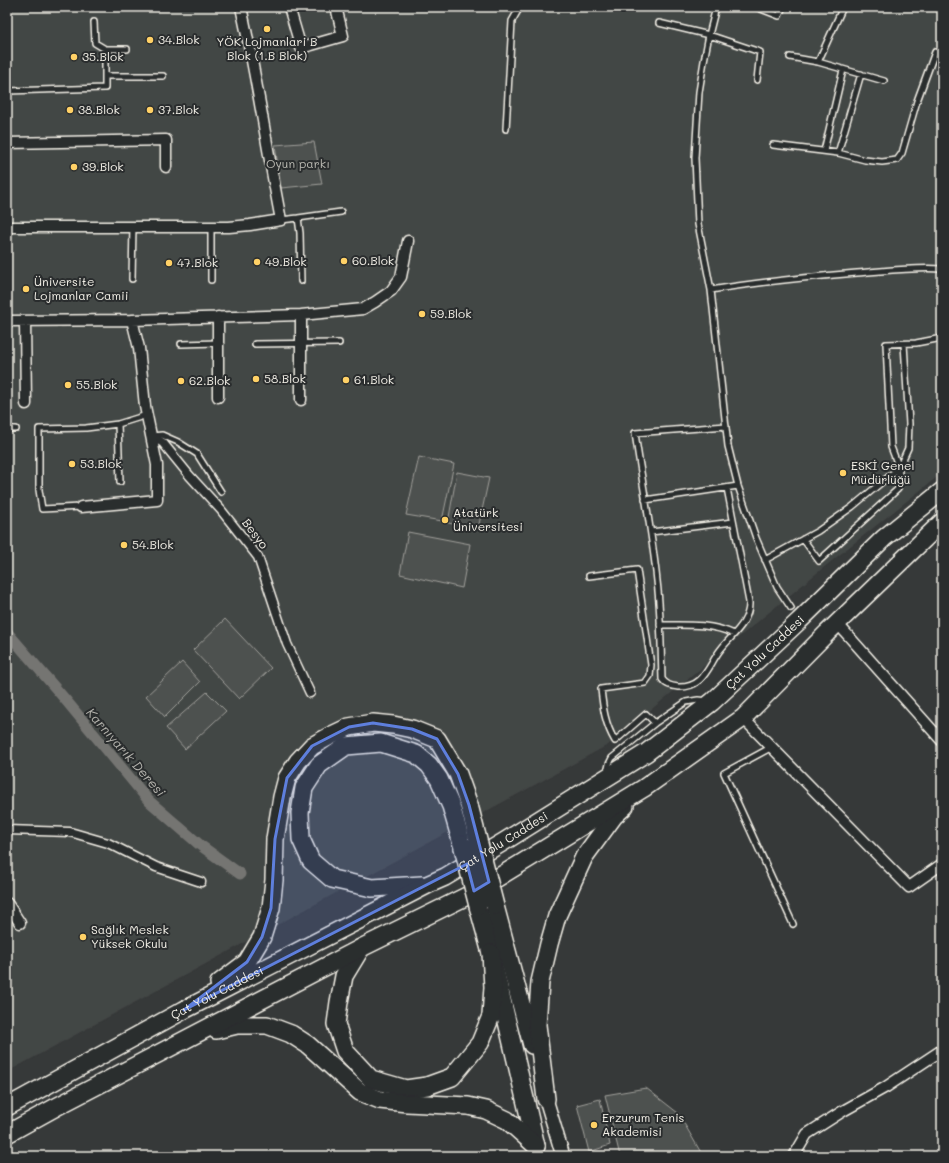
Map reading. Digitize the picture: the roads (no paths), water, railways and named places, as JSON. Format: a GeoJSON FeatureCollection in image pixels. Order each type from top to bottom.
{"type":"FeatureCollection","features":[{"type":"Feature","properties":{"kind":"highway","name":"Çat Yolu Caddesi"},"geometry":{"type":"LineString","coordinates":[[7,1107],[184,1010],[445,877],[646,753],[712,702],[799,621],[884,538],[942,491]]}},
{"type":"Feature","properties":{"kind":"highway"},"geometry":{"type":"LineString","coordinates":[[7,1134],[361,948],[471,894],[644,788],[743,718],[942,522]]}},
{"type":"Feature","properties":{"kind":"highway"},"geometry":{"type":"LineString","coordinates":[[184,1010],[247,962],[262,938],[271,908],[274,880],[275,839],[282,797],[286,778],[298,761],[312,746],[349,728],[373,723],[412,729],[438,739],[458,774],[469,805],[546,1099]]}},
{"type":"Feature","properties":{"kind":"highway"},"geometry":{"type":"LineString","coordinates":[[429,884],[372,888],[332,879],[311,861],[301,839],[300,813],[304,788],[318,766],[346,746],[381,743],[416,754],[429,765],[440,779],[451,806],[491,953],[537,1151]]}},
{"type":"Feature","properties":{"kind":"highway"},"geometry":{"type":"LineString","coordinates":[[546,1099],[537,1025],[540,982],[557,916],[584,857],[614,816],[644,788]]}},
{"type":"Feature","properties":{"kind":"highway"},"geometry":{"type":"LineString","coordinates":[[361,948],[344,976],[338,1002],[336,1024],[345,1051],[371,1079],[406,1089],[427,1086],[452,1077],[480,1043],[491,1016],[493,987],[491,953]]}},
{"type":"Feature","properties":{"kind":"highway"},"geometry":{"type":"LineString","coordinates":[[194,1035],[237,1025],[267,1025],[291,1034],[308,1045],[360,1092],[380,1100],[468,1106],[486,1110],[507,1120],[537,1151]]}},
{"type":"Feature","properties":{"kind":"street"},"geometry":{"type":"LineString","coordinates":[[7,227],[211,227],[250,225],[281,220],[252,58],[241,7]]}},
{"type":"Feature","properties":{"kind":"street"},"geometry":{"type":"LineString","coordinates":[[289,7],[301,48],[343,36],[336,7]]}},
{"type":"Feature","properties":{"kind":"street"},"geometry":{"type":"LineString","coordinates":[[7,143],[166,140],[166,167]]}},
{"type":"Feature","properties":{"kind":"street"},"geometry":{"type":"LineString","coordinates":[[7,321],[132,320],[301,315],[363,309],[391,291],[401,277],[408,241]]}},
{"type":"Feature","properties":{"kind":"street"},"geometry":{"type":"LineString","coordinates":[[301,315],[301,400]]}},
{"type":"Feature","properties":{"kind":"street"},"geometry":{"type":"LineString","coordinates":[[218,317],[218,397]]}},
{"type":"Feature","properties":{"kind":"street"},"geometry":{"type":"LineString","coordinates":[[25,320],[26,404]]}},
{"type":"Feature","properties":{"kind":"street"},"geometry":{"type":"LineString","coordinates":[[81,507],[157,500],[157,465],[147,415],[139,348],[132,320]]}},
{"type":"Feature","properties":{"kind":"street","name":"Besyo"},"geometry":{"type":"LineString","coordinates":[[152,436],[163,443],[189,475],[221,510],[258,557],[287,644],[310,693]]}},
{"type":"Feature","properties":{"kind":"street"},"geometry":{"type":"LineString","coordinates":[[838,623],[942,741]]}},
{"type":"Feature","properties":{"kind":"street"},"geometry":{"type":"LineString","coordinates":[[743,718],[909,886],[942,864]]}},
{"type":"Feature","properties":{"kind":"street"},"geometry":{"type":"LineString","coordinates":[[7,830],[70,832],[108,842],[156,867],[201,882]]}},
{"type":"Feature","properties":{"kind":"street"},"geometry":{"type":"LineString","coordinates":[[7,902],[20,923]]}},
{"type":"Feature","properties":{"kind":"street"},"geometry":{"type":"LineString","coordinates":[[794,1156],[807,1134],[843,1111],[886,1087],[942,1050]]}},
{"type":"Feature","properties":{"kind":"street"},"geometry":{"type":"LineString","coordinates":[[546,1099],[563,1156]]}},
{"type":"Feature","properties":{"kind":"lane"},"geometry":{"type":"LineString","coordinates":[[506,129],[512,21],[520,7]]}},
{"type":"Feature","properties":{"kind":"lane"},"geometry":{"type":"LineString","coordinates":[[716,7],[709,35],[699,92],[696,124],[695,158],[698,224],[711,290],[728,446],[738,486],[756,538],[777,587],[791,608]]}},
{"type":"Feature","properties":{"kind":"lane"},"geometry":{"type":"LineString","coordinates":[[756,7],[779,16],[783,7]]}},
{"type":"Feature","properties":{"kind":"lane"},"geometry":{"type":"LineString","coordinates":[[818,62],[843,7]]}},
{"type":"Feature","properties":{"kind":"lane"},"geometry":{"type":"LineString","coordinates":[[94,22],[95,43],[105,49],[127,49]]}},
{"type":"Feature","properties":{"kind":"lane"},"geometry":{"type":"LineString","coordinates":[[659,23],[709,35],[760,52],[758,80]]}},
{"type":"Feature","properties":{"kind":"lane"},"geometry":{"type":"LineString","coordinates":[[7,90],[105,88],[105,49]]}},
{"type":"Feature","properties":{"kind":"lane"},"geometry":{"type":"LineString","coordinates":[[773,145],[838,153],[865,160],[882,162],[898,160],[902,154],[917,101],[935,52]]}},
{"type":"Feature","properties":{"kind":"lane"},"geometry":{"type":"LineString","coordinates":[[790,57],[818,62],[884,81]]}},
{"type":"Feature","properties":{"kind":"lane"},"geometry":{"type":"LineString","coordinates":[[824,151],[843,70]]}},
{"type":"Feature","properties":{"kind":"lane"},"geometry":{"type":"LineString","coordinates":[[838,153],[861,74]]}},
{"type":"Feature","properties":{"kind":"lane"},"geometry":{"type":"LineString","coordinates":[[105,76],[163,76]]}},
{"type":"Feature","properties":{"kind":"lane"},"geometry":{"type":"LineString","coordinates":[[281,220],[341,212]]}},
{"type":"Feature","properties":{"kind":"lane"},"geometry":{"type":"LineString","coordinates":[[298,218],[300,233],[301,281]]}},
{"type":"Feature","properties":{"kind":"lane"},"geometry":{"type":"LineString","coordinates":[[132,280],[133,226]]}},
{"type":"Feature","properties":{"kind":"lane"},"geometry":{"type":"LineString","coordinates":[[211,227],[211,280]]}},
{"type":"Feature","properties":{"kind":"lane"},"geometry":{"type":"LineString","coordinates":[[711,290],[842,274],[926,268],[942,269]]}},
{"type":"Feature","properties":{"kind":"lane"},"geometry":{"type":"LineString","coordinates":[[899,468],[891,446],[886,344],[923,342],[942,338]]}},
{"type":"Feature","properties":{"kind":"lane"},"geometry":{"type":"LineString","coordinates":[[181,344],[218,343]]}},
{"type":"Feature","properties":{"kind":"lane"},"geometry":{"type":"LineString","coordinates":[[256,344],[339,343]]}},
{"type":"Feature","properties":{"kind":"lane"},"geometry":{"type":"LineString","coordinates":[[803,539],[819,561],[898,489],[899,468],[908,448],[909,424],[904,344]]}},
{"type":"Feature","properties":{"kind":"lane"},"geometry":{"type":"LineString","coordinates":[[81,507],[42,509],[39,490],[39,429],[86,428],[118,424],[147,415]]}},
{"type":"Feature","properties":{"kind":"lane"},"geometry":{"type":"LineString","coordinates":[[118,424],[120,482]]}},
{"type":"Feature","properties":{"kind":"lane"},"geometry":{"type":"LineString","coordinates":[[726,426],[635,433],[651,532],[657,582],[662,679],[666,684],[672,686],[686,686],[699,681],[705,676],[720,650],[746,619],[749,608],[727,488]]}},
{"type":"Feature","properties":{"kind":"lane"},"geometry":{"type":"LineString","coordinates":[[7,429],[16,429]]}},
{"type":"Feature","properties":{"kind":"lane"},"geometry":{"type":"LineString","coordinates":[[152,436],[162,435],[178,442],[197,454],[221,492]]}},
{"type":"Feature","properties":{"kind":"lane"},"geometry":{"type":"LineString","coordinates":[[765,560],[818,531],[852,507],[899,468]]}},
{"type":"Feature","properties":{"kind":"lane"},"geometry":{"type":"LineString","coordinates":[[645,500],[738,486]]}},
{"type":"Feature","properties":{"kind":"lane"},"geometry":{"type":"LineString","coordinates":[[651,532],[733,522]]}},
{"type":"Feature","properties":{"kind":"lane"},"geometry":{"type":"LineString","coordinates":[[589,576],[637,570],[652,670],[645,683],[601,689],[604,714],[608,729],[615,741],[646,714],[655,723]]}},
{"type":"Feature","properties":{"kind":"lane"},"geometry":{"type":"LineString","coordinates":[[660,625],[710,626],[734,634]]}},
{"type":"Feature","properties":{"kind":"lane"},"geometry":{"type":"LineString","coordinates":[[608,777],[608,768],[612,758],[655,723],[686,702],[698,700],[712,702]]}},
{"type":"Feature","properties":{"kind":"lane"},"geometry":{"type":"LineString","coordinates":[[772,747],[724,773],[793,924]]}},
{"type":"Feature","properties":{"kind":"waterway","name":"Karnıyarık Deresi"},"geometry":{"type":"LineString","coordinates":[[7,632],[149,801],[200,845],[240,874]]}},
{"type":"Feature","properties":{"kind":"place","name":"YÖK Lojmanlari B Blok (1.B Blok)"},"geometry":{"type":"Point","coordinates":[267,29]}},
{"type":"Feature","properties":{"kind":"place","name":"34.Blok"},"geometry":{"type":"Point","coordinates":[150,40]}},
{"type":"Feature","properties":{"kind":"place","name":"35.Blok"},"geometry":{"type":"Point","coordinates":[74,57]}},
{"type":"Feature","properties":{"kind":"place","name":"38.Blok"},"geometry":{"type":"Point","coordinates":[70,110]}},
{"type":"Feature","properties":{"kind":"place","name":"37.Blok"},"geometry":{"type":"Point","coordinates":[150,110]}},
{"type":"Feature","properties":{"kind":"place","name":"39.Blok"},"geometry":{"type":"Point","coordinates":[74,167]}},
{"type":"Feature","properties":{"kind":"place","name":"60.Blok"},"geometry":{"type":"Point","coordinates":[344,261]}},
{"type":"Feature","properties":{"kind":"place","name":"49.Blok"},"geometry":{"type":"Point","coordinates":[257,262]}},
{"type":"Feature","properties":{"kind":"place","name":"47.Blok"},"geometry":{"type":"Point","coordinates":[169,263]}},
{"type":"Feature","properties":{"kind":"place","name":"Üniversite Lojmanlar Camii"},"geometry":{"type":"Point","coordinates":[26,289]}},
{"type":"Feature","properties":{"kind":"place","name":"59.Blok"},"geometry":{"type":"Point","coordinates":[422,314]}},
{"type":"Feature","properties":{"kind":"place","name":"58.Blok"},"geometry":{"type":"Point","coordinates":[256,379]}},
{"type":"Feature","properties":{"kind":"place","name":"61.Blok"},"geometry":{"type":"Point","coordinates":[346,380]}},
{"type":"Feature","properties":{"kind":"place","name":"62.Blok"},"geometry":{"type":"Point","coordinates":[181,381]}},
{"type":"Feature","properties":{"kind":"place","name":"55.Blok"},"geometry":{"type":"Point","coordinates":[68,385]}},
{"type":"Feature","properties":{"kind":"place","name":"53.Blok"},"geometry":{"type":"Point","coordinates":[72,464]}},
{"type":"Feature","properties":{"kind":"place","name":"ESKİ Genel Müdürlüğü"},"geometry":{"type":"Point","coordinates":[843,473]}},
{"type":"Feature","properties":{"kind":"place","name":"Atatürk Üniversitesi"},"geometry":{"type":"Point","coordinates":[445,520]}},
{"type":"Feature","properties":{"kind":"place","name":"54.Blok"},"geometry":{"type":"Point","coordinates":[124,545]}},
{"type":"Feature","properties":{"kind":"place","name":"Sağlık Meslek Yüksek Okulu"},"geometry":{"type":"Point","coordinates":[83,937]}},
{"type":"Feature","properties":{"kind":"place","name":"Erzurum Tenis Akademisi"},"geometry":{"type":"Point","coordinates":[594,1125]}},
{"type":"Feature","properties":{"kind":"park label","name":"Oyun parkı"},"geometry":{"type":"Point","coordinates":[298,164]}}]}
